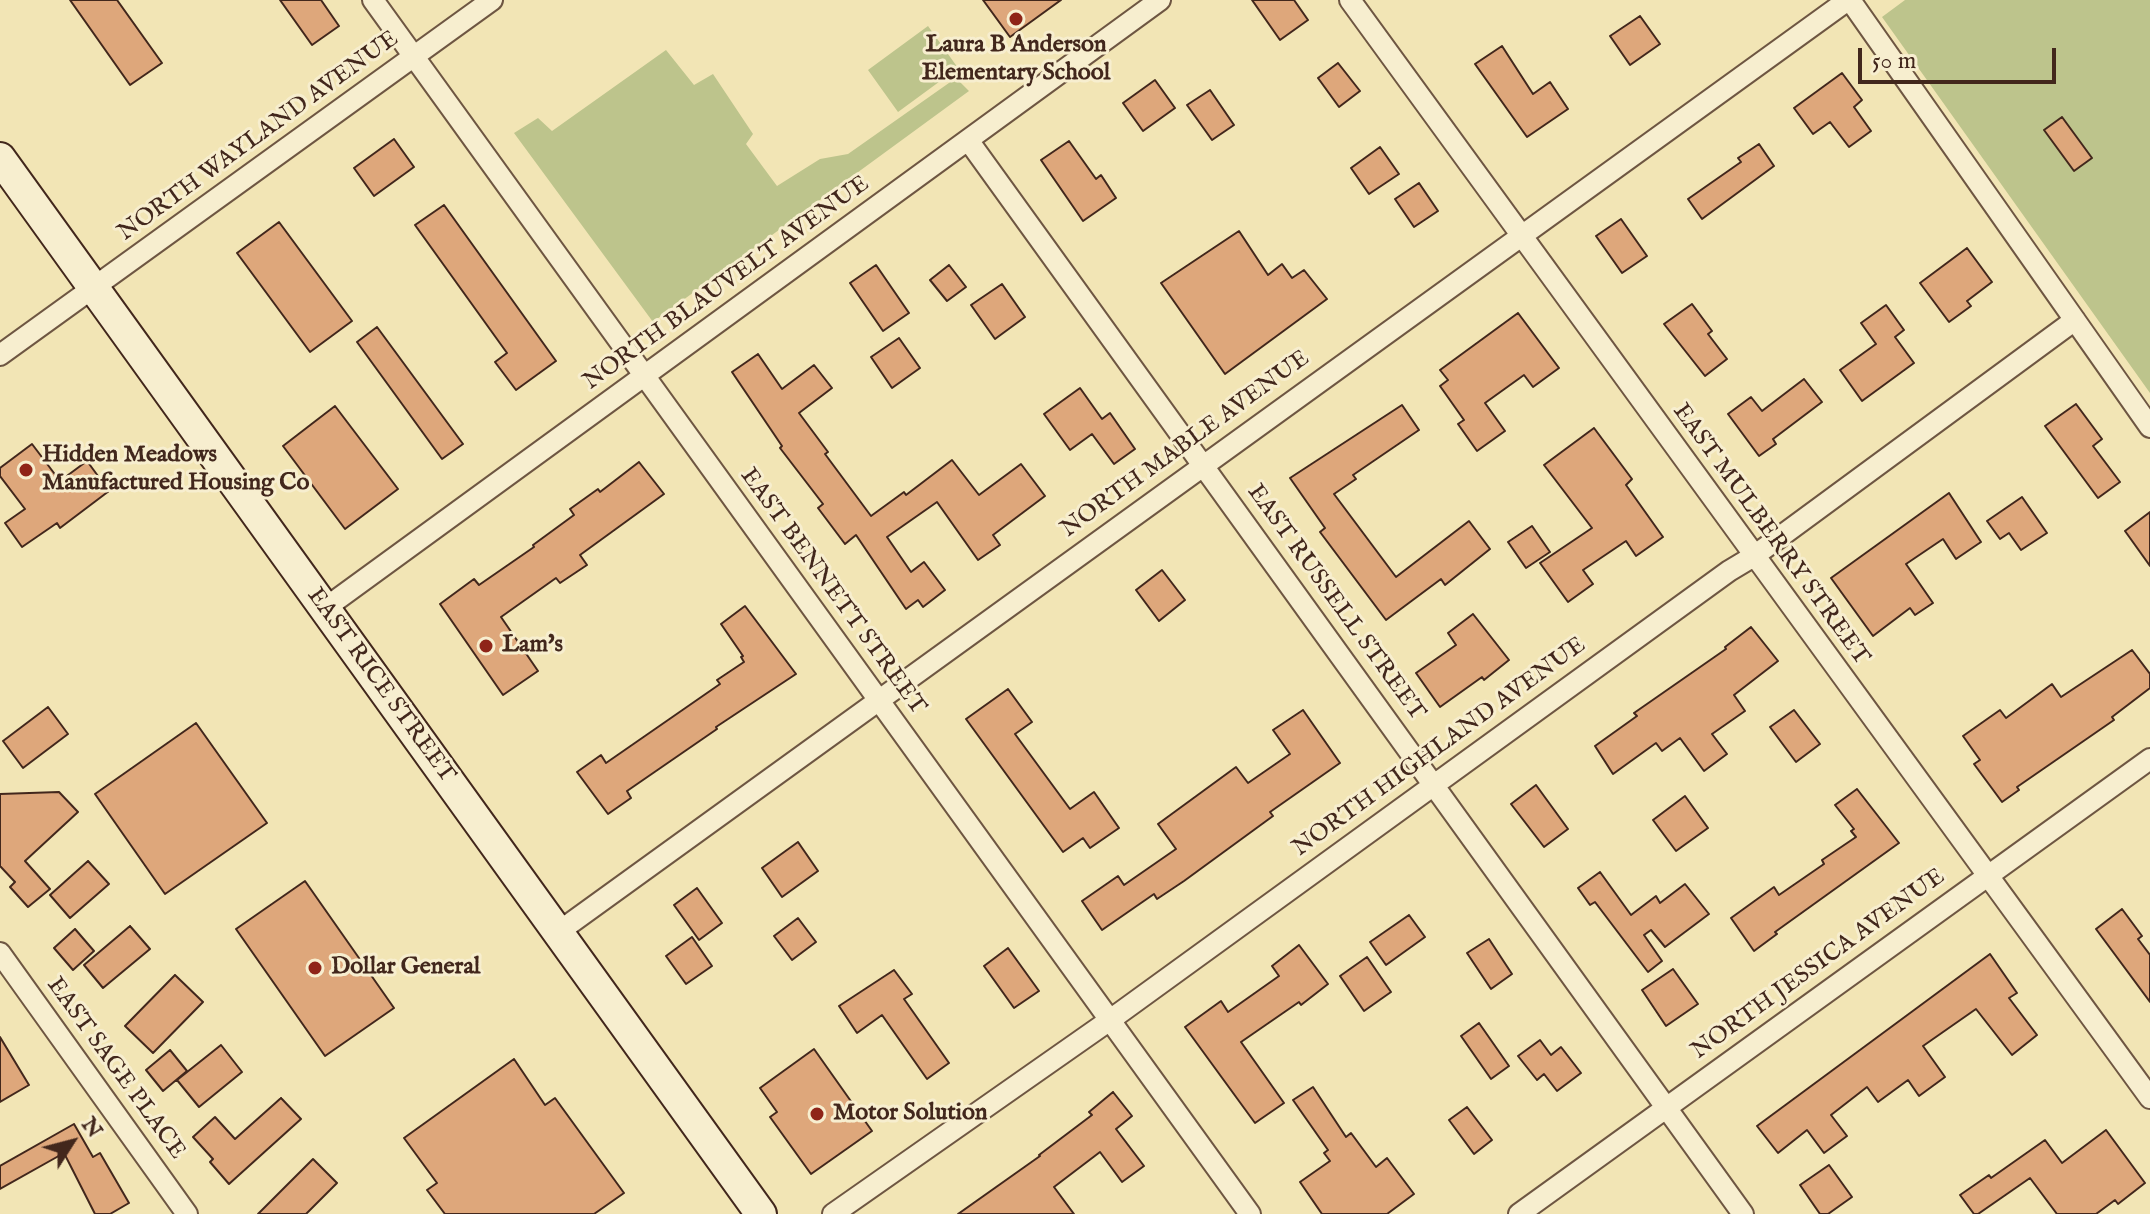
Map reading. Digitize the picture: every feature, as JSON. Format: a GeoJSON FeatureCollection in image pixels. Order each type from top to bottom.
{"type":"FeatureCollection","features":[{"type":"Feature","properties":{"kind":"main road","name":"EAST RICE STREET"},"geometry":{"type":"LineString","coordinates":[[0,158],[761,1214]]}},
{"type":"Feature","properties":{"kind":"street","name":"EAST BENNETT STREET"},"geometry":{"type":"LineString","coordinates":[[373,0],[1250,1214]]}},
{"type":"Feature","properties":{"kind":"street","name":"NORTH WAYLAND AVENUE"},"geometry":{"type":"LineString","coordinates":[[0,355],[492,0]]}},
{"type":"Feature","properties":{"kind":"street","name":"NORTH BLAUVELT AVENUE"},"geometry":{"type":"LineString","coordinates":[[324,609],[1160,0]]}},
{"type":"Feature","properties":{"kind":"street","name":"EAST MULBERRY STREET"},"geometry":{"type":"LineString","coordinates":[[1350,0],[2150,1098]]}},
{"type":"Feature","properties":{"kind":"street","name":"NORTH MABLE AVENUE"},"geometry":{"type":"LineString","coordinates":[[557,933],[1849,0]]}},
{"type":"Feature","properties":{"kind":"street"},"geometry":{"type":"LineString","coordinates":[[1849,0],[2150,427]]}},
{"type":"Feature","properties":{"kind":"street","name":"EAST RUSSELL STREET"},"geometry":{"type":"LineString","coordinates":[[968,140],[1743,1214]]}},
{"type":"Feature","properties":{"kind":"street","name":"NORTH HIGHLAND AVENUE"},"geometry":{"type":"LineString","coordinates":[[833,1214],[1110,1020],[1729,571],[1754,556],[2075,320]]}},
{"type":"Feature","properties":{"kind":"street","name":"NORTH JESSICA AVENUE"},"geometry":{"type":"LineString","coordinates":[[1519,1214],[2150,759]]}},
{"type":"Feature","properties":{"kind":"street","name":"EAST SAGE PLACE"},"geometry":{"type":"LineString","coordinates":[[0,953],[187,1214]]}},
{"type":"Feature","properties":{"kind":"green space"},"geometry":{"type":"Polygon","coordinates":[[[1905,0],[2150,0],[2150,393],[1882,17],[1905,0]]]}},
{"type":"Feature","properties":{"kind":"green space"},"geometry":{"type":"Polygon","coordinates":[[[928,26],[958,68],[898,112],[868,70],[928,26]]]}},
{"type":"Feature","properties":{"kind":"green space"},"geometry":{"type":"Polygon","coordinates":[[[666,50],[694,85],[713,74],[753,134],[746,144],[777,186],[820,159],[848,154],[956,78],[969,91],[653,322],[514,133],[538,118],[552,131],[666,50]]]}},
{"type":"Feature","properties":{"kind":"building"},"geometry":{"type":"Polygon","coordinates":[[[70,0],[117,0],[162,63],[130,85],[70,0]]]}},
{"type":"Feature","properties":{"kind":"building"},"geometry":{"type":"Polygon","coordinates":[[[280,0],[321,0],[339,26],[312,45],[280,0]]]}},
{"type":"Feature","properties":{"kind":"building","name":"Laura B Anderson Elementary School"},"geometry":{"type":"Polygon","coordinates":[[[983,0],[1061,0],[1010,37],[983,0]]]}},
{"type":"Feature","properties":{"kind":"building"},"geometry":{"type":"Polygon","coordinates":[[[1252,0],[1294,0],[1308,20],[1280,40],[1252,0]]]}},
{"type":"Feature","properties":{"kind":"building"},"geometry":{"type":"Polygon","coordinates":[[[1640,16],[1660,44],[1630,65],[1610,36],[1640,16]]]}},
{"type":"Feature","properties":{"kind":"building"},"geometry":{"type":"Polygon","coordinates":[[[1502,46],[1533,94],[1550,82],[1568,109],[1527,137],[1475,64],[1502,46]]]}},
{"type":"Feature","properties":{"kind":"building"},"geometry":{"type":"Polygon","coordinates":[[[1338,63],[1360,91],[1339,107],[1318,78],[1338,63]]]}},
{"type":"Feature","properties":{"kind":"building"},"geometry":{"type":"Polygon","coordinates":[[[1842,73],[1862,100],[1854,107],[1871,131],[1849,147],[1830,122],[1813,134],[1794,108],[1842,73]]]}},
{"type":"Feature","properties":{"kind":"building"},"geometry":{"type":"Polygon","coordinates":[[[1155,80],[1175,108],[1143,131],[1123,103],[1155,80]]]}},
{"type":"Feature","properties":{"kind":"building"},"geometry":{"type":"Polygon","coordinates":[[[1210,90],[1234,125],[1212,140],[1187,105],[1210,90]]]}},
{"type":"Feature","properties":{"kind":"building"},"geometry":{"type":"Polygon","coordinates":[[[2062,117],[2092,158],[2074,171],[2044,130],[2062,117]]]}},
{"type":"Feature","properties":{"kind":"building"},"geometry":{"type":"Polygon","coordinates":[[[394,139],[414,167],[374,196],[354,168],[394,139]]]}},
{"type":"Feature","properties":{"kind":"building"},"geometry":{"type":"Polygon","coordinates":[[[1069,141],[1096,179],[1101,175],[1116,198],[1083,221],[1041,160],[1069,141]]]}},
{"type":"Feature","properties":{"kind":"building"},"geometry":{"type":"Polygon","coordinates":[[[1759,144],[1774,166],[1702,219],[1688,199],[1741,162],[1738,158],[1759,144]]]}},
{"type":"Feature","properties":{"kind":"building"},"geometry":{"type":"Polygon","coordinates":[[[1380,147],[1399,174],[1369,194],[1351,168],[1380,147]]]}},
{"type":"Feature","properties":{"kind":"building"},"geometry":{"type":"Polygon","coordinates":[[[1419,183],[1438,211],[1414,227],[1395,199],[1419,183]]]}},
{"type":"Feature","properties":{"kind":"building"},"geometry":{"type":"Polygon","coordinates":[[[444,205],[556,361],[516,390],[495,362],[507,353],[415,225],[444,205]]]}},
{"type":"Feature","properties":{"kind":"building"},"geometry":{"type":"Polygon","coordinates":[[[1621,219],[1647,256],[1622,273],[1596,236],[1621,219]]]}},
{"type":"Feature","properties":{"kind":"building"},"geometry":{"type":"Polygon","coordinates":[[[279,222],[352,321],[310,352],[237,253],[279,222]]]}},
{"type":"Feature","properties":{"kind":"building"},"geometry":{"type":"Polygon","coordinates":[[[1239,231],[1268,275],[1282,264],[1292,278],[1304,270],[1327,299],[1225,374],[1161,283],[1239,231]]]}},
{"type":"Feature","properties":{"kind":"building"},"geometry":{"type":"Polygon","coordinates":[[[1967,248],[1992,282],[1967,301],[1971,306],[1949,322],[1920,283],[1967,248]]]}},
{"type":"Feature","properties":{"kind":"building"},"geometry":{"type":"Polygon","coordinates":[[[876,265],[909,313],[883,331],[850,283],[876,265]]]}},
{"type":"Feature","properties":{"kind":"building"},"geometry":{"type":"Polygon","coordinates":[[[949,265],[966,287],[947,301],[930,280],[949,265]]]}},
{"type":"Feature","properties":{"kind":"building"},"geometry":{"type":"Polygon","coordinates":[[[1002,284],[1025,317],[995,339],[971,305],[1002,284]]]}},
{"type":"Feature","properties":{"kind":"building"},"geometry":{"type":"Polygon","coordinates":[[[1692,304],[1712,331],[1708,334],[1727,359],[1705,376],[1664,324],[1692,304]]]}},
{"type":"Feature","properties":{"kind":"building"},"geometry":{"type":"Polygon","coordinates":[[[1886,305],[1904,330],[1895,337],[1914,363],[1862,401],[1840,370],[1876,344],[1861,323],[1886,305]]]}},
{"type":"Feature","properties":{"kind":"building"},"geometry":{"type":"Polygon","coordinates":[[[1518,313],[1559,368],[1533,387],[1524,375],[1485,403],[1505,431],[1477,451],[1458,424],[1464,420],[1440,386],[1448,380],[1440,370],[1518,313]]]}},
{"type":"Feature","properties":{"kind":"building"},"geometry":{"type":"Polygon","coordinates":[[[377,327],[463,444],[442,459],[357,342],[377,327]]]}},
{"type":"Feature","properties":{"kind":"building"},"geometry":{"type":"Polygon","coordinates":[[[899,338],[920,368],[892,388],[871,357],[899,338]]]}},
{"type":"Feature","properties":{"kind":"building"},"geometry":{"type":"Polygon","coordinates":[[[758,354],[782,389],[814,365],[832,388],[799,413],[871,516],[904,492],[906,495],[952,460],[979,495],[1021,464],[1045,496],[993,535],[1000,545],[978,560],[937,502],[887,537],[911,572],[924,562],[945,590],[923,607],[918,600],[906,609],[856,535],[845,544],[818,508],[823,504],[780,448],[782,446],[732,372],[758,354]]]}},
{"type":"Feature","properties":{"kind":"building"},"geometry":{"type":"Polygon","coordinates":[[[1804,379],[1822,402],[1773,439],[1776,444],[1759,456],[1728,414],[1751,397],[1762,411],[1804,379]]]}},
{"type":"Feature","properties":{"kind":"building"},"geometry":{"type":"Polygon","coordinates":[[[1080,388],[1102,419],[1110,413],[1135,449],[1114,464],[1092,434],[1070,450],[1044,414],[1080,388]]]}},
{"type":"Feature","properties":{"kind":"building"},"geometry":{"type":"Polygon","coordinates":[[[2076,404],[2102,439],[2093,446],[2120,482],[2098,498],[2045,426],[2076,404]]]}},
{"type":"Feature","properties":{"kind":"building"},"geometry":{"type":"Polygon","coordinates":[[[1402,405],[1419,430],[1353,475],[1356,479],[1334,494],[1396,577],[1469,521],[1490,549],[1445,585],[1441,579],[1386,620],[1320,532],[1325,528],[1290,478],[1402,405]]]}},
{"type":"Feature","properties":{"kind":"building"},"geometry":{"type":"Polygon","coordinates":[[[335,406],[398,489],[345,529],[283,446],[335,406]]]}},
{"type":"Feature","properties":{"kind":"building"},"geometry":{"type":"Polygon","coordinates":[[[1594,428],[1632,479],[1626,485],[1663,537],[1636,556],[1626,541],[1583,570],[1593,584],[1568,602],[1540,563],[1592,528],[1544,465],[1594,428]]]}},
{"type":"Feature","properties":{"kind":"building"},"geometry":{"type":"Polygon","coordinates":[[[32,444],[60,481],[87,461],[109,491],[60,528],[57,523],[22,547],[5,523],[25,509],[0,476],[0,468],[32,444]]]}},
{"type":"Feature","properties":{"kind":"building"},"geometry":{"type":"Polygon","coordinates":[[[639,462],[664,494],[580,555],[587,565],[560,583],[556,578],[501,617],[538,671],[503,695],[440,604],[474,579],[479,585],[534,547],[574,515],[570,509],[598,489],[600,492],[639,462]]]}},
{"type":"Feature","properties":{"kind":"building"},"geometry":{"type":"Polygon","coordinates":[[[1949,493],[1981,542],[1956,559],[1943,539],[1906,564],[1933,603],[1915,615],[1910,608],[1873,636],[1831,578],[1949,493]]]}},
{"type":"Feature","properties":{"kind":"building"},"geometry":{"type":"Polygon","coordinates":[[[2022,497],[2047,533],[2021,550],[2009,533],[2000,539],[1987,521],[2022,497]]]}},
{"type":"Feature","properties":{"kind":"building"},"geometry":{"type":"Polygon","coordinates":[[[2150,512],[2150,566],[2125,531],[2150,512]]]}},
{"type":"Feature","properties":{"kind":"building"},"geometry":{"type":"Polygon","coordinates":[[[1532,526],[1550,552],[1526,568],[1508,542],[1532,526]]]}},
{"type":"Feature","properties":{"kind":"building"},"geometry":{"type":"Polygon","coordinates":[[[1162,570],[1185,600],[1159,621],[1136,590],[1162,570]]]}},
{"type":"Feature","properties":{"kind":"building"},"geometry":{"type":"Polygon","coordinates":[[[745,606],[796,674],[627,791],[631,798],[608,814],[577,772],[601,755],[606,763],[720,684],[717,680],[744,662],[721,624],[745,606]]]}},
{"type":"Feature","properties":{"kind":"building"},"geometry":{"type":"Polygon","coordinates":[[[1473,614],[1509,660],[1484,680],[1482,677],[1440,707],[1416,673],[1456,645],[1448,633],[1473,614]]]}},
{"type":"Feature","properties":{"kind":"building"},"geometry":{"type":"Polygon","coordinates":[[[1751,627],[1778,661],[1734,695],[1745,711],[1712,734],[1727,754],[1704,771],[1680,738],[1662,751],[1656,743],[1613,774],[1595,746],[1637,716],[1634,713],[1726,649],[1751,627]]]}},
{"type":"Feature","properties":{"kind":"building"},"geometry":{"type":"Polygon","coordinates":[[[2132,650],[2150,674],[2150,688],[2112,717],[2114,720],[2017,787],[2019,790],[2002,802],[1974,764],[1980,760],[1963,736],[2000,710],[2006,718],[2052,684],[2061,697],[2132,650]]]}},
{"type":"Feature","properties":{"kind":"building"},"geometry":{"type":"Polygon","coordinates":[[[1008,689],[1032,722],[1015,734],[1070,809],[1094,792],[1119,828],[1090,848],[1083,838],[1063,852],[966,719],[1008,689]]]}},
{"type":"Feature","properties":{"kind":"building"},"geometry":{"type":"Polygon","coordinates":[[[48,707],[68,734],[23,768],[3,741],[48,707]]]}},
{"type":"Feature","properties":{"kind":"building"},"geometry":{"type":"Polygon","coordinates":[[[1303,710],[1340,763],[1270,812],[1273,816],[1184,881],[1157,899],[1154,894],[1102,930],[1082,901],[1118,876],[1124,885],[1176,849],[1158,824],[1236,767],[1248,783],[1290,754],[1273,730],[1303,710]]]}},
{"type":"Feature","properties":{"kind":"building"},"geometry":{"type":"Polygon","coordinates":[[[1794,710],[1820,744],[1796,762],[1770,727],[1794,710]]]}},
{"type":"Feature","properties":{"kind":"building"},"geometry":{"type":"Polygon","coordinates":[[[196,723],[267,823],[165,894],[95,794],[196,723]]]}},
{"type":"Feature","properties":{"kind":"building"},"geometry":{"type":"Polygon","coordinates":[[[1536,785],[1568,829],[1544,847],[1511,804],[1536,785]]]}},
{"type":"Feature","properties":{"kind":"building"},"geometry":{"type":"Polygon","coordinates":[[[1857,789],[1899,843],[1775,932],[1777,934],[1754,951],[1731,918],[1774,887],[1779,895],[1856,837],[1851,831],[1854,829],[1835,805],[1857,789]]]}},
{"type":"Feature","properties":{"kind":"building"},"geometry":{"type":"Polygon","coordinates":[[[59,792],[78,812],[25,861],[50,889],[28,907],[10,887],[15,882],[0,866],[0,794],[59,792]]]}},
{"type":"Feature","properties":{"kind":"building"},"geometry":{"type":"Polygon","coordinates":[[[1685,796],[1708,828],[1676,851],[1653,820],[1685,796]]]}},
{"type":"Feature","properties":{"kind":"building"},"geometry":{"type":"Polygon","coordinates":[[[798,842],[818,871],[782,897],[762,868],[798,842]]]}},
{"type":"Feature","properties":{"kind":"building"},"geometry":{"type":"Polygon","coordinates":[[[88,861],[109,884],[70,918],[50,895],[88,861]]]}},
{"type":"Feature","properties":{"kind":"building"},"geometry":{"type":"Polygon","coordinates":[[[1600,872],[1631,915],[1656,896],[1660,903],[1685,884],[1709,914],[1665,947],[1651,930],[1644,935],[1662,961],[1648,972],[1595,902],[1590,905],[1578,888],[1600,872]]]}},
{"type":"Feature","properties":{"kind":"building","name":"Dollar General"},"geometry":{"type":"Polygon","coordinates":[[[305,881],[394,1008],[325,1056],[236,929],[305,881]]]}},
{"type":"Feature","properties":{"kind":"building"},"geometry":{"type":"Polygon","coordinates":[[[697,888],[722,923],[699,940],[674,905],[697,888]]]}},
{"type":"Feature","properties":{"kind":"building"},"geometry":{"type":"Polygon","coordinates":[[[2122,909],[2142,936],[2138,939],[2150,955],[2150,1002],[2096,929],[2122,909]]]}},
{"type":"Feature","properties":{"kind":"building"},"geometry":{"type":"Polygon","coordinates":[[[1409,915],[1425,937],[1386,965],[1370,942],[1409,915]]]}},
{"type":"Feature","properties":{"kind":"building"},"geometry":{"type":"Polygon","coordinates":[[[798,918],[816,942],[792,960],[774,936],[798,918]]]}},
{"type":"Feature","properties":{"kind":"building"},"geometry":{"type":"Polygon","coordinates":[[[130,926],[150,949],[103,988],[84,965],[130,926]]]}},
{"type":"Feature","properties":{"kind":"building"},"geometry":{"type":"Polygon","coordinates":[[[75,929],[94,951],[73,970],[54,948],[75,929]]]}},
{"type":"Feature","properties":{"kind":"building"},"geometry":{"type":"Polygon","coordinates":[[[692,937],[712,966],[686,984],[666,956],[692,937]]]}},
{"type":"Feature","properties":{"kind":"building"},"geometry":{"type":"Polygon","coordinates":[[[1489,939],[1512,974],[1491,989],[1467,953],[1489,939]]]}},
{"type":"Feature","properties":{"kind":"building"},"geometry":{"type":"Polygon","coordinates":[[[1299,945],[1328,984],[1301,1005],[1299,1002],[1241,1042],[1284,1103],[1255,1123],[1185,1027],[1221,1001],[1228,1012],[1279,976],[1272,966],[1299,945]]]}},
{"type":"Feature","properties":{"kind":"building"},"geometry":{"type":"Polygon","coordinates":[[[1008,948],[1039,991],[1014,1008],[984,966],[1008,948]]]}},
{"type":"Feature","properties":{"kind":"building"},"geometry":{"type":"Polygon","coordinates":[[[1990,954],[2017,993],[2009,998],[2037,1035],[2012,1055],[1976,1009],[1923,1046],[1945,1077],[1919,1096],[1908,1080],[1878,1102],[1867,1087],[1831,1115],[1847,1136],[1824,1153],[1807,1130],[1778,1153],[1757,1126],[1990,954]]]}},
{"type":"Feature","properties":{"kind":"building"},"geometry":{"type":"Polygon","coordinates":[[[1367,957],[1391,992],[1364,1011],[1340,976],[1367,957]]]}},
{"type":"Feature","properties":{"kind":"building"},"geometry":{"type":"Polygon","coordinates":[[[1673,969],[1698,1004],[1666,1026],[1642,990],[1673,969]]]}},
{"type":"Feature","properties":{"kind":"building"},"geometry":{"type":"Polygon","coordinates":[[[894,970],[912,994],[904,999],[949,1063],[927,1079],[882,1015],[857,1033],[839,1006],[894,970]]]}},
{"type":"Feature","properties":{"kind":"building"},"geometry":{"type":"Polygon","coordinates":[[[175,975],[203,1002],[153,1053],[125,1026],[175,975]]]}},
{"type":"Feature","properties":{"kind":"building"},"geometry":{"type":"Polygon","coordinates":[[[1479,1023],[1509,1066],[1491,1079],[1461,1036],[1479,1023]]]}},
{"type":"Feature","properties":{"kind":"building"},"geometry":{"type":"Polygon","coordinates":[[[0,1037],[29,1085],[0,1102],[0,1037]]]}},
{"type":"Feature","properties":{"kind":"building"},"geometry":{"type":"Polygon","coordinates":[[[1540,1040],[1551,1055],[1561,1047],[1581,1073],[1557,1091],[1544,1074],[1537,1080],[1518,1056],[1540,1040]]]}},
{"type":"Feature","properties":{"kind":"building"},"geometry":{"type":"Polygon","coordinates":[[[221,1045],[242,1072],[199,1107],[177,1080],[221,1045]]]}},
{"type":"Feature","properties":{"kind":"building","name":"Motor Solution"},"geometry":{"type":"Polygon","coordinates":[[[814,1049],[872,1131],[811,1174],[770,1117],[777,1112],[760,1088],[814,1049]]]}},
{"type":"Feature","properties":{"kind":"building"},"geometry":{"type":"Polygon","coordinates":[[[170,1050],[187,1071],[163,1091],[146,1070],[170,1050]]]}},
{"type":"Feature","properties":{"kind":"building"},"geometry":{"type":"Polygon","coordinates":[[[514,1059],[545,1105],[555,1098],[624,1193],[594,1214],[445,1214],[427,1190],[437,1183],[404,1138],[514,1059]]]}},
{"type":"Feature","properties":{"kind":"building"},"geometry":{"type":"Polygon","coordinates":[[[1313,1087],[1346,1137],[1351,1133],[1376,1167],[1387,1158],[1414,1194],[1387,1214],[1322,1214],[1300,1182],[1330,1161],[1324,1153],[1328,1150],[1293,1100],[1313,1087]]]}},
{"type":"Feature","properties":{"kind":"building"},"geometry":{"type":"Polygon","coordinates":[[[1113,1092],[1132,1116],[1116,1129],[1144,1166],[1122,1182],[1100,1152],[1054,1187],[1074,1214],[958,1214],[1040,1156],[1092,1115],[1089,1112],[1113,1092]]]}},
{"type":"Feature","properties":{"kind":"building"},"geometry":{"type":"Polygon","coordinates":[[[281,1098],[301,1119],[229,1184],[210,1162],[213,1159],[193,1137],[215,1117],[235,1139],[281,1098]]]}},
{"type":"Feature","properties":{"kind":"building"},"geometry":{"type":"Polygon","coordinates":[[[1467,1107],[1492,1140],[1474,1154],[1449,1120],[1467,1107]]]}},
{"type":"Feature","properties":{"kind":"building"},"geometry":{"type":"Polygon","coordinates":[[[74,1124],[93,1157],[100,1153],[129,1203],[110,1214],[95,1214],[64,1153],[0,1189],[0,1166],[74,1124]]]}},
{"type":"Feature","properties":{"kind":"building"},"geometry":{"type":"Polygon","coordinates":[[[2106,1130],[2145,1183],[2118,1204],[2115,1200],[2096,1214],[2057,1214],[2030,1178],[1978,1214],[1974,1214],[1960,1195],[1989,1175],[1991,1178],[2045,1140],[2062,1163],[2106,1130]]]}},
{"type":"Feature","properties":{"kind":"building"},"geometry":{"type":"Polygon","coordinates":[[[313,1159],[337,1183],[306,1214],[258,1214],[313,1159]]]}},
{"type":"Feature","properties":{"kind":"building"},"geometry":{"type":"Polygon","coordinates":[[[1829,1165],[1852,1197],[1828,1214],[1820,1214],[1800,1185],[1829,1165]]]}},
{"type":"Feature","properties":{"kind":"place","name":"Laura B Anderson Elementary School"},"geometry":{"type":"Point","coordinates":[1016,19]}},
{"type":"Feature","properties":{"kind":"place","name":"Hidden Meadows Manufactured Housing Co"},"geometry":{"type":"Point","coordinates":[26,470]}},
{"type":"Feature","properties":{"kind":"place","name":"Lam's"},"geometry":{"type":"Point","coordinates":[486,646]}},
{"type":"Feature","properties":{"kind":"place","name":"Dollar General"},"geometry":{"type":"Point","coordinates":[315,968]}},
{"type":"Feature","properties":{"kind":"place","name":"Motor Solution"},"geometry":{"type":"Point","coordinates":[817,1114]}}]}
